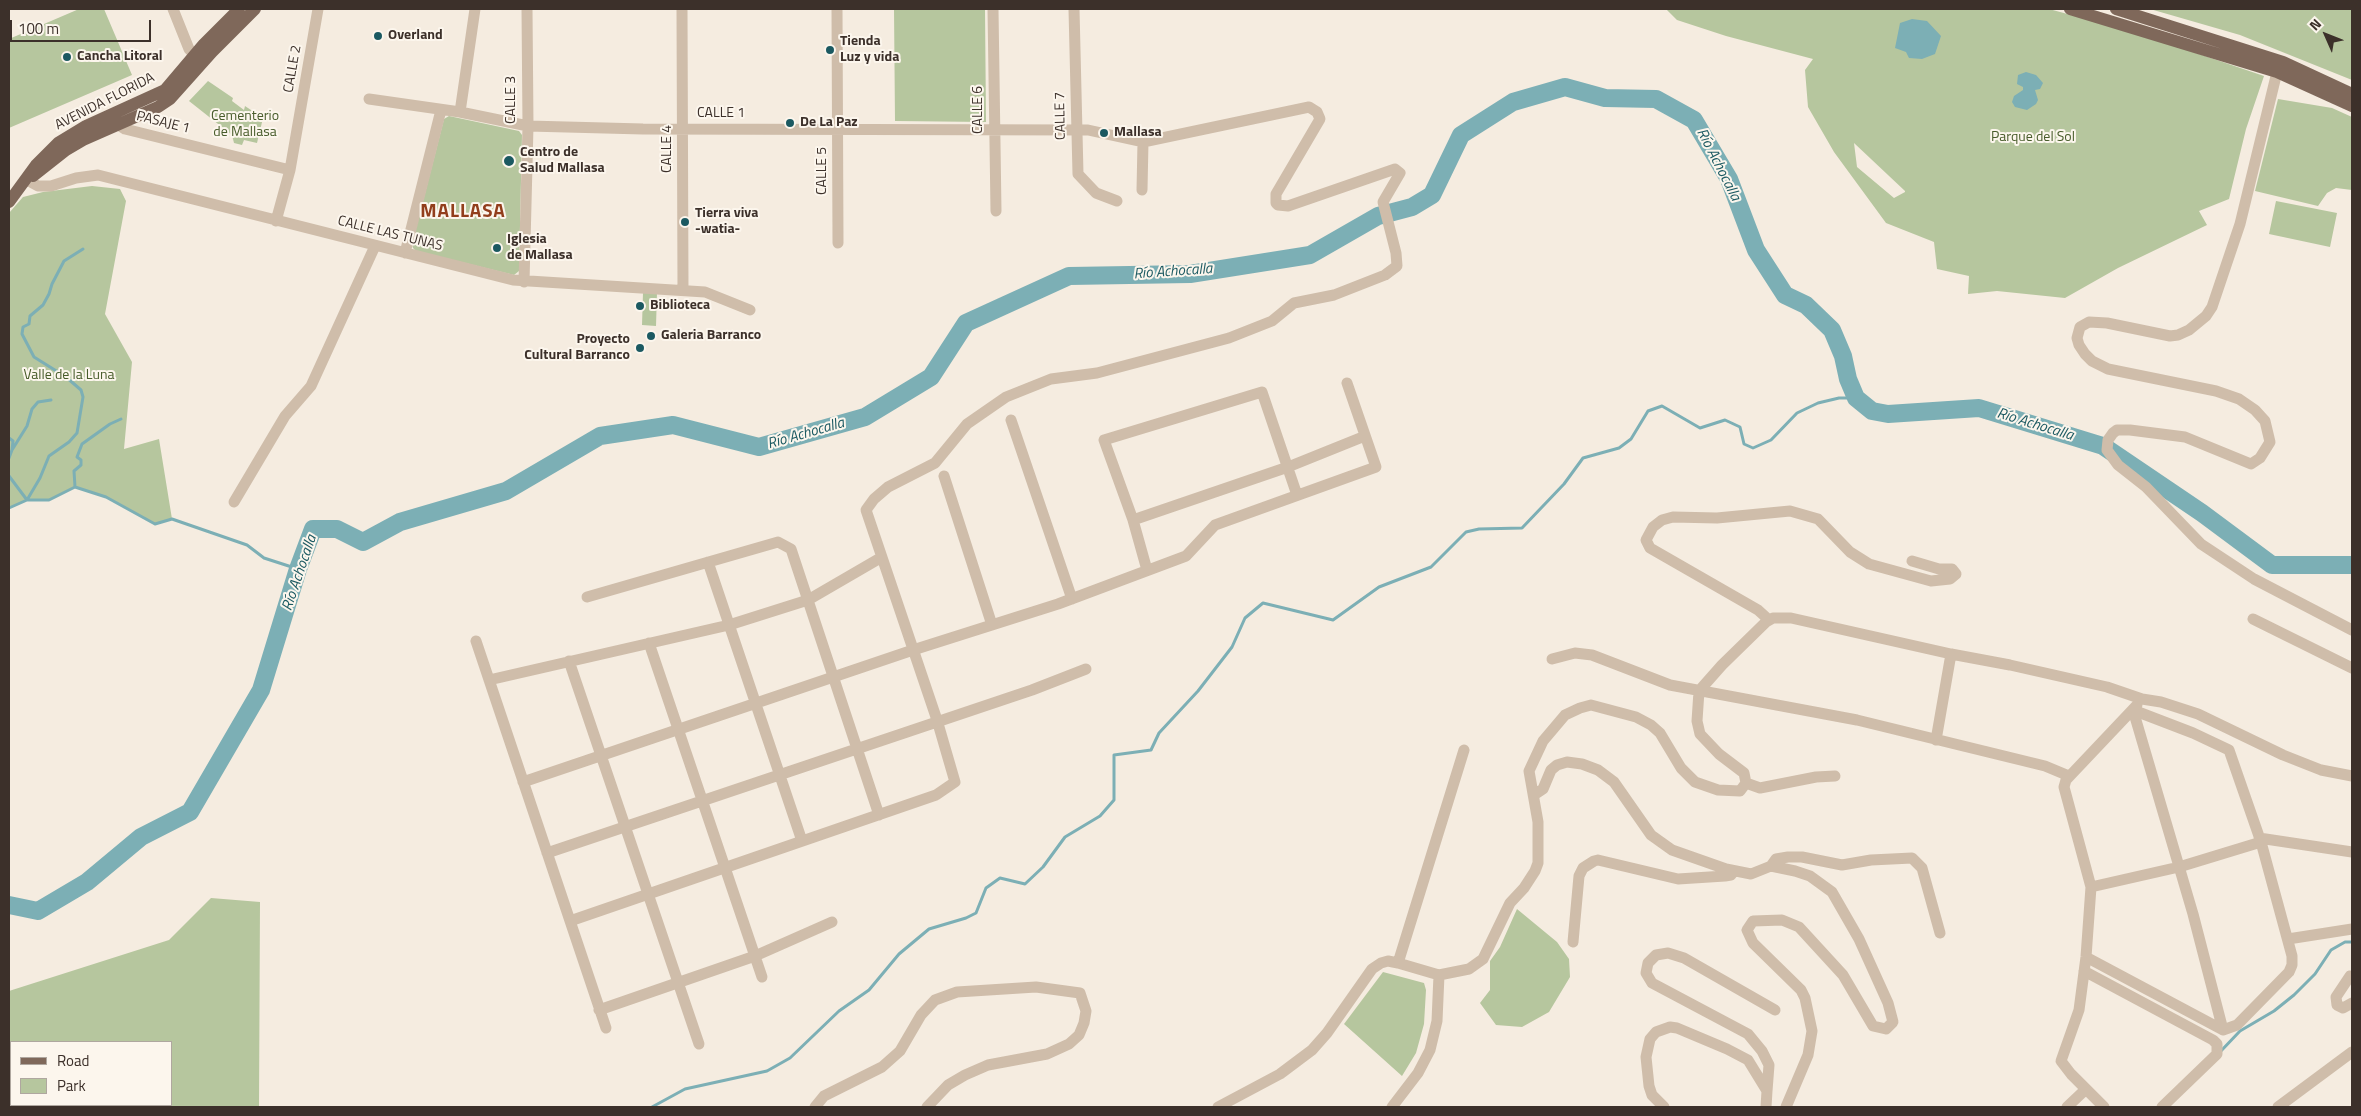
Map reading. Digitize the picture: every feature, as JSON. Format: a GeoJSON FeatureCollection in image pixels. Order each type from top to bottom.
{"type":"FeatureCollection","features":[{"type":"Feature","properties":{"kind":"main road","name":"AVENIDA FLORIDA"},"geometry":{"type":"LineString","coordinates":[[9,202],[27,180],[66,150],[115,119],[158,106],[170,99],[239,9]]}},
{"type":"Feature","properties":{"kind":"main road","name":"AVENIDA FLORIDA"},"geometry":{"type":"LineString","coordinates":[[199,59],[255,9]]}},
{"type":"Feature","properties":{"kind":"main road"},"geometry":{"type":"LineString","coordinates":[[2070,9],[2280,67],[2352,106]]}},
{"type":"Feature","properties":{"kind":"main road"},"geometry":{"type":"LineString","coordinates":[[2116,9],[2352,94]]}},
{"type":"Feature","properties":{"kind":"street"},"geometry":{"type":"LineString","coordinates":[[173,9],[189,49],[199,59]]}},
{"type":"Feature","properties":{"kind":"street","name":"CALLE 2"},"geometry":{"type":"LineString","coordinates":[[276,221],[290,170],[318,9]]}},
{"type":"Feature","properties":{"kind":"street"},"geometry":{"type":"LineString","coordinates":[[460,112],[475,9]]}},
{"type":"Feature","properties":{"kind":"street","name":"CALLE 3"},"geometry":{"type":"LineString","coordinates":[[524,282],[528,126],[527,9]]}},
{"type":"Feature","properties":{"kind":"street","name":"CALLE 4"},"geometry":{"type":"LineString","coordinates":[[682,9],[683,290]]}},
{"type":"Feature","properties":{"kind":"street","name":"CALLE 5"},"geometry":{"type":"LineString","coordinates":[[837,9],[838,244]]}},
{"type":"Feature","properties":{"kind":"street","name":"CALLE 6"},"geometry":{"type":"LineString","coordinates":[[993,9],[996,211]]}},
{"type":"Feature","properties":{"kind":"street","name":"CALLE 7"},"geometry":{"type":"LineString","coordinates":[[1074,9],[1078,174],[1096,193],[1117,202]]}},
{"type":"Feature","properties":{"kind":"street"},"geometry":{"type":"LineString","coordinates":[[2280,67],[2240,224],[2212,307],[2206,316],[2189,330],[2178,335],[2170,336],[2107,323],[2089,322],[2080,328],[2077,338],[2078,345],[2084,354],[2092,361],[2108,369],[2216,390],[2239,399],[2255,410],[2265,422],[2270,442],[2260,458],[2251,464],[2185,437],[2130,430],[2117,430],[2110,437],[2107,444],[2110,456],[2146,488],[2202,544],[2254,579],[2352,630]]}},
{"type":"Feature","properties":{"kind":"street","name":"CALLE 1"},"geometry":{"type":"LineString","coordinates":[[368,99],[460,112],[528,126],[994,131],[1088,130],[1143,142]]}},
{"type":"Feature","properties":{"kind":"street"},"geometry":{"type":"LineString","coordinates":[[570,921],[936,795],[955,782],[938,722],[866,510],[874,499],[888,487],[935,462],[967,424],[1006,397],[1051,379],[1097,373],[1229,338],[1272,321],[1294,303],[1334,295],[1385,275],[1397,266],[1396,252],[1383,202],[1400,176],[1397,170],[1283,207],[1276,203],[1276,194],[1318,126],[1319,114],[1309,107],[1143,142],[1142,190]]}},
{"type":"Feature","properties":{"kind":"street"},"geometry":{"type":"LineString","coordinates":[[405,253],[441,110]]}},
{"type":"Feature","properties":{"kind":"street","name":"PASAJE 1"},"geometry":{"type":"LineString","coordinates":[[115,119],[125,129],[290,170]]}},
{"type":"Feature","properties":{"kind":"street","name":"CALLE LAS TUNAS"},"geometry":{"type":"LineString","coordinates":[[27,180],[38,186],[51,186],[76,178],[98,175],[524,282],[705,292],[750,310]]}},
{"type":"Feature","properties":{"kind":"street"},"geometry":{"type":"LineString","coordinates":[[234,502],[285,416],[311,386],[375,246]]}},
{"type":"Feature","properties":{"kind":"street"},"geometry":{"type":"LineString","coordinates":[[523,782],[914,650],[1072,599],[1186,556],[1215,525],[1376,466],[1347,383]]}},
{"type":"Feature","properties":{"kind":"street"},"geometry":{"type":"LineString","coordinates":[[1147,570],[1134,520],[1104,440],[1262,392],[1297,495]]}},
{"type":"Feature","properties":{"kind":"street"},"geometry":{"type":"LineString","coordinates":[[1011,420],[1072,599]]}},
{"type":"Feature","properties":{"kind":"street"},"geometry":{"type":"LineString","coordinates":[[1134,520],[1288,467],[1365,436]]}},
{"type":"Feature","properties":{"kind":"street"},"geometry":{"type":"LineString","coordinates":[[944,476],[992,625]]}},
{"type":"Feature","properties":{"kind":"street"},"geometry":{"type":"LineString","coordinates":[[1769,620],[1758,610],[1650,548],[1646,540],[1653,526],[1662,520],[1673,517],[1717,518],[1790,511],[1818,519],[1850,552],[1869,564],[1931,580],[1950,579],[1956,574],[1952,569],[1938,569],[1912,561]]}},
{"type":"Feature","properties":{"kind":"street"},"geometry":{"type":"LineString","coordinates":[[587,597],[778,542],[791,549],[879,815]]}},
{"type":"Feature","properties":{"kind":"street"},"geometry":{"type":"LineString","coordinates":[[489,680],[729,625],[808,600],[882,557]]}},
{"type":"Feature","properties":{"kind":"street"},"geometry":{"type":"LineString","coordinates":[[708,562],[802,841]]}},
{"type":"Feature","properties":{"kind":"street"},"geometry":{"type":"LineString","coordinates":[[1218,1107],[1298,1062],[1327,1033],[1372,969],[1388,961],[1439,975],[1469,969],[1484,958],[1510,903],[1532,878],[1538,863],[1538,822],[1529,771],[1542,741],[1565,715],[1591,705],[1613,710],[1651,725],[1660,733],[1681,768],[1695,782],[1706,787],[1733,792],[1740,791],[1746,782],[1746,777],[1740,768],[1719,754],[1700,734],[1697,714],[1699,690],[1769,620],[1792,618],[2107,687],[2142,699],[2162,702],[2198,714],[2283,755],[2321,770],[2352,776]]}},
{"type":"Feature","properties":{"kind":"street"},"geometry":{"type":"LineString","coordinates":[[2253,619],[2352,668]]}},
{"type":"Feature","properties":{"kind":"street"},"geometry":{"type":"LineString","coordinates":[[476,641],[606,1028]]}},
{"type":"Feature","properties":{"kind":"street"},"geometry":{"type":"LineString","coordinates":[[650,643],[762,977]]}},
{"type":"Feature","properties":{"kind":"street"},"geometry":{"type":"LineString","coordinates":[[1552,659],[1575,653],[1592,655],[1670,685],[1857,720],[2045,766],[2069,776]]}},
{"type":"Feature","properties":{"kind":"street"},"geometry":{"type":"LineString","coordinates":[[1936,740],[1951,654]]}},
{"type":"Feature","properties":{"kind":"street"},"geometry":{"type":"LineString","coordinates":[[569,662],[698,1044]]}},
{"type":"Feature","properties":{"kind":"street"},"geometry":{"type":"LineString","coordinates":[[547,853],[1032,690],[1086,669]]}},
{"type":"Feature","properties":{"kind":"street"},"geometry":{"type":"LineString","coordinates":[[2104,1107],[2085,1090],[2061,1061],[2079,1010],[2086,957],[2091,886],[2064,787],[2069,776],[2142,699]]}},
{"type":"Feature","properties":{"kind":"street"},"geometry":{"type":"LineString","coordinates":[[2086,957],[2223,1030],[2237,1025],[2289,972],[2292,956],[2260,840],[2228,750],[2193,733],[2132,710]]}},
{"type":"Feature","properties":{"kind":"street"},"geometry":{"type":"LineString","coordinates":[[2132,710],[2194,914],[2223,1030]]}},
{"type":"Feature","properties":{"kind":"street"},"geometry":{"type":"LineString","coordinates":[[1398,963],[1464,750]]}},
{"type":"Feature","properties":{"kind":"street"},"geometry":{"type":"LineString","coordinates":[[1534,796],[1543,789],[1548,776],[1557,766],[1567,762],[1582,764],[1598,770],[1614,782],[1651,835],[1672,850],[1734,871],[1751,874],[1771,866],[1776,859],[1788,856],[1842,865],[1871,860],[1912,858],[1922,868],[1940,933]]}},
{"type":"Feature","properties":{"kind":"street"},"geometry":{"type":"LineString","coordinates":[[1746,782],[1760,788],[1816,777],[1835,776]]}},
{"type":"Feature","properties":{"kind":"street"},"geometry":{"type":"LineString","coordinates":[[2091,886],[2179,867],[2260,840],[2352,852]]}},
{"type":"Feature","properties":{"kind":"street"},"geometry":{"type":"LineString","coordinates":[[1573,942],[1579,876],[1584,868],[1594,860],[1678,879],[1725,876],[1731,875],[1734,871]]}},
{"type":"Feature","properties":{"kind":"street"},"geometry":{"type":"LineString","coordinates":[[1771,866],[1810,876],[1832,892],[1859,939],[1893,1018],[1891,1025],[1886,1029],[1873,1026],[1843,974],[1799,927],[1782,920],[1756,920],[1750,924],[1747,933],[1753,943],[1801,990],[1805,998],[1812,1031],[1808,1055],[1786,1107]]}},
{"type":"Feature","properties":{"kind":"street"},"geometry":{"type":"LineString","coordinates":[[599,1010],[755,956],[832,922]]}},
{"type":"Feature","properties":{"kind":"street"},"geometry":{"type":"LineString","coordinates":[[2288,939],[2352,929]]}},
{"type":"Feature","properties":{"kind":"street"},"geometry":{"type":"LineString","coordinates":[[1766,1107],[1769,1065],[1762,1051],[1748,1034],[1652,983],[1646,973],[1648,963],[1656,955],[1668,953],[1684,958],[1775,1010]]}},
{"type":"Feature","properties":{"kind":"street"},"geometry":{"type":"LineString","coordinates":[[2084,971],[2214,1040],[2217,1044],[2217,1054],[2162,1107]]}},
{"type":"Feature","properties":{"kind":"street"},"geometry":{"type":"LineString","coordinates":[[1392,1107],[1418,1073],[1430,1050],[1437,1021],[1439,975]]}},
{"type":"Feature","properties":{"kind":"street"},"geometry":{"type":"LineString","coordinates":[[2350,976],[2336,996],[2337,1005],[2343,1008],[2352,1004]]}},
{"type":"Feature","properties":{"kind":"street"},"geometry":{"type":"LineString","coordinates":[[815,1107],[824,1096],[882,1067],[900,1050],[921,1015],[935,1000],[957,992],[1036,987],[1080,993],[1086,1011],[1084,1023],[1079,1035],[1069,1044],[1047,1054],[988,1065],[965,1075],[948,1086],[927,1107]]}},
{"type":"Feature","properties":{"kind":"street"},"geometry":{"type":"LineString","coordinates":[[1664,1107],[1652,1095],[1649,1086],[1646,1057],[1650,1038],[1663,1028],[1677,1028],[1748,1060],[1767,1091]]}},
{"type":"Feature","properties":{"kind":"street"},"geometry":{"type":"LineString","coordinates":[[2278,1107],[2352,1052]]}},
{"type":"Feature","properties":{"kind":"street"},"geometry":{"type":"LineString","coordinates":[[2067,1107],[2085,1090]]}},
{"type":"Feature","properties":{"kind":"green space","name":"Cancha Litoral"},"geometry":{"type":"Polygon","coordinates":[[[79,9],[104,9],[132,75],[9,128],[9,39],[79,9]]]}},
{"type":"Feature","properties":{"kind":"green space"},"geometry":{"type":"Polygon","coordinates":[[[894,9],[985,9],[986,122],[895,121],[894,9]]]}},
{"type":"Feature","properties":{"kind":"green space","name":"Parque del Sol"},"geometry":{"type":"Polygon","coordinates":[[[1666,9],[2049,9],[2134,32],[2264,76],[2246,129],[2229,199],[2199,211],[2207,225],[2118,268],[2065,298],[1997,291],[1968,294],[1969,276],[1937,269],[1934,242],[1886,223],[1834,152],[1808,107],[1805,70],[1813,59],[1726,36],[1677,20],[1666,9]],[[1854,143],[1857,167],[1894,198],[1905,191],[1854,143]]]}},
{"type":"Feature","properties":{"kind":"green space"},"geometry":{"type":"Polygon","coordinates":[[[2150,9],[2352,9],[2352,80],[2240,35],[2150,9]]]}},
{"type":"Feature","properties":{"kind":"green space","name":"Cementerio de Mallasa"},"geometry":{"type":"Polygon","coordinates":[[[208,81],[233,98],[232,101],[244,110],[245,106],[263,118],[257,143],[244,140],[242,145],[234,143],[232,135],[189,101],[208,81]]]}},
{"type":"Feature","properties":{"kind":"green space"},"geometry":{"type":"Polygon","coordinates":[[[2278,99],[2332,108],[2352,117],[2352,190],[2336,188],[2327,193],[2318,206],[2255,191],[2278,99]]]}},
{"type":"Feature","properties":{"kind":"green space"},"geometry":{"type":"Polygon","coordinates":[[[449,116],[519,131],[522,135],[519,271],[514,275],[416,251],[413,248],[412,244],[444,119],[449,116]]]}},
{"type":"Feature","properties":{"kind":"green space","name":"Valle de la Luna"},"geometry":{"type":"Polygon","coordinates":[[[92,186],[120,189],[126,201],[105,314],[132,362],[124,449],[159,439],[172,519],[155,524],[106,497],[75,487],[49,500],[27,500],[9,508],[9,213],[23,197],[43,192],[92,186]]]}},
{"type":"Feature","properties":{"kind":"green space"},"geometry":{"type":"Polygon","coordinates":[[[2276,201],[2337,213],[2330,247],[2269,234],[2276,201]]]}},
{"type":"Feature","properties":{"kind":"green space"},"geometry":{"type":"Polygon","coordinates":[[[643,293],[657,293],[656,326],[642,325],[643,293]]]}},
{"type":"Feature","properties":{"kind":"green space"},"geometry":{"type":"Polygon","coordinates":[[[211,898],[260,902],[259,1107],[9,1107],[9,991],[169,940],[211,898]]]}},
{"type":"Feature","properties":{"kind":"green space"},"geometry":{"type":"Polygon","coordinates":[[[1517,909],[1557,942],[1569,959],[1570,977],[1549,1012],[1522,1027],[1496,1025],[1480,1003],[1490,990],[1490,961],[1500,947],[1517,909]]]}},
{"type":"Feature","properties":{"kind":"green space"},"geometry":{"type":"Polygon","coordinates":[[[1383,972],[1424,983],[1426,990],[1424,1024],[1416,1053],[1402,1076],[1344,1024],[1383,972]]]}},
{"type":"Feature","properties":{"kind":"water"},"geometry":{"type":"Polygon","coordinates":[[[1912,19],[1927,21],[1941,36],[1935,54],[1922,59],[1909,58],[1906,52],[1895,48],[1900,23],[1912,19]]]}},
{"type":"Feature","properties":{"kind":"water"},"geometry":{"type":"Polygon","coordinates":[[[2026,72],[2036,75],[2043,83],[2040,89],[2035,90],[2038,100],[2036,104],[2027,110],[2015,107],[2012,102],[2014,96],[2023,90],[2023,87],[2017,84],[2018,75],[2026,72]]]}},
{"type":"Feature","properties":{"kind":"waterway","name":"Río Achocalla"},"geometry":{"type":"LineString","coordinates":[[9,905],[38,911],[87,882],[141,837],[190,812],[261,690],[298,569],[313,529],[337,529],[363,542],[400,522],[506,491],[600,436],[673,425],[759,447],[865,417],[931,377],[966,323],[1069,276],[1190,274],[1310,255],[1378,216],[1412,207],[1432,195],[1461,135],[1513,102],[1565,87],[1605,98],[1656,99],[1694,120],[1729,179],[1756,250],[1785,295],[1806,305],[1832,330],[1843,356],[1848,379],[1856,398],[1872,411],[1888,414],[1979,408],[2103,446],[2202,513],[2272,565],[2352,565]]}},
{"type":"Feature","properties":{"kind":"waterway"},"geometry":{"type":"LineString","coordinates":[[27,500],[40,478],[49,456],[69,442],[77,433],[83,397],[81,390],[66,377],[34,357],[22,334],[23,327],[29,324],[30,316],[43,305],[64,261],[83,249]]}},
{"type":"Feature","properties":{"kind":"waterway"},"geometry":{"type":"LineString","coordinates":[[652,1107],[685,1089],[767,1071],[790,1058],[839,1011],[869,990],[899,954],[929,929],[966,918],[976,913],[986,888],[1000,878],[1025,884],[1043,867],[1065,837],[1100,816],[1114,800],[1114,755],[1151,750],[1159,733],[1198,691],[1232,647],[1245,618],[1263,603],[1333,620],[1379,587],[1431,567],[1466,532],[1479,529],[1522,528],[1564,484],[1583,458],[1619,448],[1631,439],[1648,411],[1662,406],[1700,428],[1725,420],[1740,427],[1744,444],[1753,448],[1771,440],[1797,413],[1818,403],[1839,398],[1856,398]]}},
{"type":"Feature","properties":{"kind":"waterway"},"geometry":{"type":"LineString","coordinates":[[12,450],[27,426],[32,409],[38,402],[51,400]]}},
{"type":"Feature","properties":{"kind":"waterway"},"geometry":{"type":"LineString","coordinates":[[75,487],[74,471],[81,465],[81,460],[77,457],[82,444],[110,424],[121,419]]}},
{"type":"Feature","properties":{"kind":"waterway"},"geometry":{"type":"LineString","coordinates":[[9,438],[13,441],[9,458]]}},
{"type":"Feature","properties":{"kind":"waterway"},"geometry":{"type":"LineString","coordinates":[[9,476],[27,500]]}},
{"type":"Feature","properties":{"kind":"waterway"},"geometry":{"type":"LineString","coordinates":[[9,508],[27,500],[49,500],[75,487],[106,497],[155,524],[172,519],[247,545],[264,558],[298,569]]}},
{"type":"Feature","properties":{"kind":"waterway"},"geometry":{"type":"LineString","coordinates":[[2220,1052],[2240,1031],[2274,1011],[2294,995],[2315,974],[2331,950],[2345,942],[2352,942]]}},
{"type":"Feature","properties":{"kind":"place","name":"Overland"},"geometry":{"type":"Point","coordinates":[378,36]}},
{"type":"Feature","properties":{"kind":"place","name":"Tienda Luz y vida"},"geometry":{"type":"Point","coordinates":[830,50]}},
{"type":"Feature","properties":{"kind":"place","name":"Cancha Litoral"},"geometry":{"type":"Point","coordinates":[67,57]}},
{"type":"Feature","properties":{"kind":"place","name":"De La Paz"},"geometry":{"type":"Point","coordinates":[790,123]}},
{"type":"Feature","properties":{"kind":"place","name":"Mallasa"},"geometry":{"type":"Point","coordinates":[1104,133]}},
{"type":"Feature","properties":{"kind":"place","name":"Centro de Salud Mallasa"},"geometry":{"type":"Point","coordinates":[509,161]}},
{"type":"Feature","properties":{"kind":"place","name":"Tierra viva -watia-"},"geometry":{"type":"Point","coordinates":[685,222]}},
{"type":"Feature","properties":{"kind":"place","name":"Iglesia de Mallasa"},"geometry":{"type":"Point","coordinates":[497,248]}},
{"type":"Feature","properties":{"kind":"place","name":"Biblioteca"},"geometry":{"type":"Point","coordinates":[640,306]}},
{"type":"Feature","properties":{"kind":"place","name":"Galeria Barranco"},"geometry":{"type":"Point","coordinates":[651,336]}},
{"type":"Feature","properties":{"kind":"place","name":"Proyecto Cultural Barranco"},"geometry":{"type":"Point","coordinates":[640,348]}},
{"type":"Feature","properties":{"kind":"district","name":"MALLASA"},"geometry":{"type":"Point","coordinates":[463,212]}}]}
